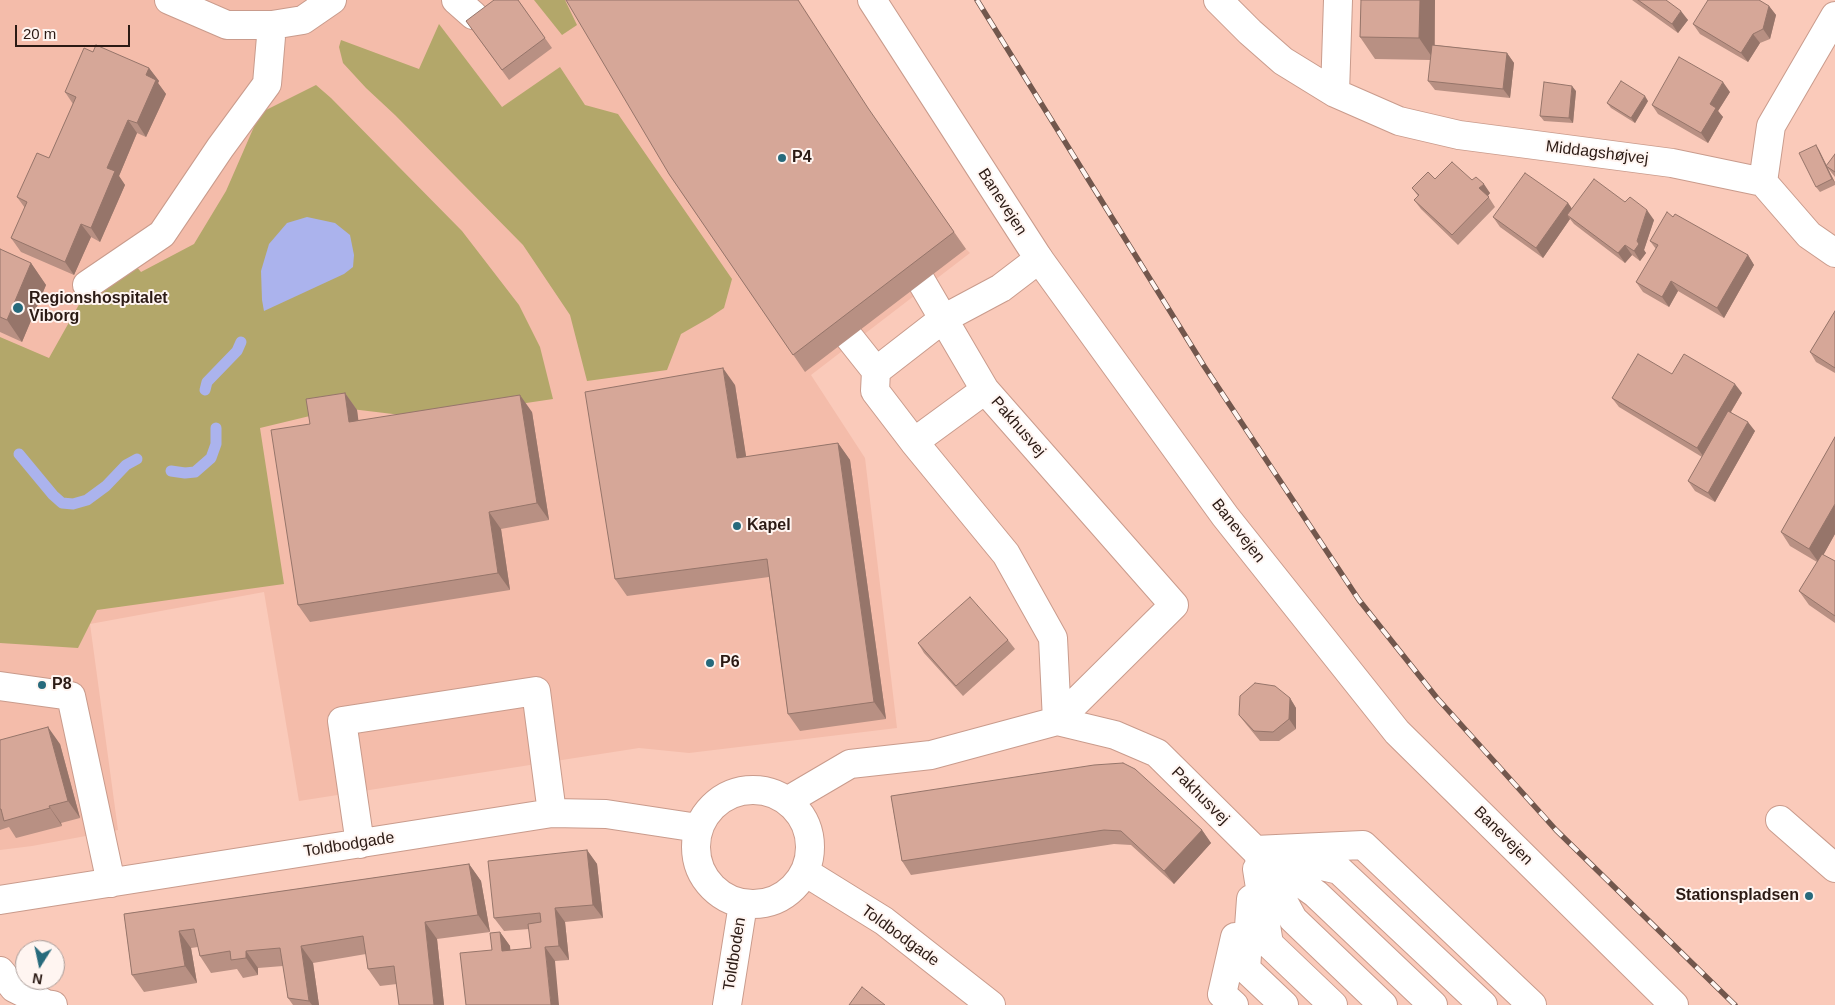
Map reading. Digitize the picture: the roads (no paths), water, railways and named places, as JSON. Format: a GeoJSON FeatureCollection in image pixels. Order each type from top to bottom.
{"type":"FeatureCollection","features":[{"type":"Feature","properties":{"kind":"street"},"geometry":{"type":"LineString","coordinates":[[169,0],[227,25],[272,25],[303,20],[332,0]]}},
{"type":"Feature","properties":{"kind":"street","name":"Banevejen"},"geometry":{"type":"LineString","coordinates":[[872,0],[1039,259],[1225,516],[1397,732],[1674,1005]]}},
{"type":"Feature","properties":{"kind":"street","name":"Middagshøjvej"},"geometry":{"type":"LineString","coordinates":[[1218,0],[1283,61],[1335,93],[1399,121],[1459,136],[1672,163],[1764,182]]}},
{"type":"Feature","properties":{"kind":"street"},"geometry":{"type":"LineString","coordinates":[[1335,93],[1338,0]]}},
{"type":"Feature","properties":{"kind":"street"},"geometry":{"type":"LineString","coordinates":[[1835,16],[1771,126],[1764,182],[1809,236],[1835,253]]}},
{"type":"Feature","properties":{"kind":"street"},"geometry":{"type":"LineString","coordinates":[[87,285],[162,234],[220,148],[267,84],[272,25]]}},
{"type":"Feature","properties":{"kind":"street"},"geometry":{"type":"LineString","coordinates":[[888,224],[985,390]]}},
{"type":"Feature","properties":{"kind":"street"},"geometry":{"type":"LineString","coordinates":[[876,371],[943,320],[1001,288],[1039,259]]}},
{"type":"Feature","properties":{"kind":"street"},"geometry":{"type":"LineString","coordinates":[[808,286],[876,371],[875,390],[914,442],[1006,554],[1053,638],[1057,721]]}},
{"type":"Feature","properties":{"kind":"street","name":"Pakhusvej"},"geometry":{"type":"LineString","coordinates":[[914,442],[985,390],[1174,605],[1057,721]]}},
{"type":"Feature","properties":{"kind":"street"},"geometry":{"type":"LineString","coordinates":[[0,686],[71,696],[111,883]]}},
{"type":"Feature","properties":{"kind":"street"},"geometry":{"type":"LineString","coordinates":[[360,844],[342,721],[536,691],[552,813]]}},
{"type":"Feature","properties":{"kind":"street","name":"Pakhusvej"},"geometry":{"type":"LineString","coordinates":[[787,801],[850,764],[932,754],[1057,721],[1115,735],[1157,753],[1254,850]]}},
{"type":"Feature","properties":{"kind":"street"},"geometry":{"type":"LineString","coordinates":[[746,790],[768,791],[787,801],[801,815],[809,833],[810,852],[805,872],[790,891],[768,903],[743,904],[720,894],[703,876],[695,853],[698,828],[709,809],[726,796],[746,790]]}},
{"type":"Feature","properties":{"kind":"street","name":"Toldbodgade"},"geometry":{"type":"LineString","coordinates":[[0,900],[552,813],[606,814],[698,828]]}},
{"type":"Feature","properties":{"kind":"street"},"geometry":{"type":"LineString","coordinates":[[1780,820],[1835,868]]}},
{"type":"Feature","properties":{"kind":"street"},"geometry":{"type":"LineString","coordinates":[[1254,850],[1363,845],[1532,1005]]}},
{"type":"Feature","properties":{"kind":"street"},"geometry":{"type":"LineString","coordinates":[[1234,1005],[1222,994],[1254,850]]}},
{"type":"Feature","properties":{"kind":"street"},"geometry":{"type":"LineString","coordinates":[[1254,850],[1246,969],[1284,1005]]}},
{"type":"Feature","properties":{"kind":"street"},"geometry":{"type":"LineString","coordinates":[[1254,850],[1269,944],[1333,1005]]}},
{"type":"Feature","properties":{"kind":"street"},"geometry":{"type":"LineString","coordinates":[[1254,850],[1292,919],[1383,1005]]}},
{"type":"Feature","properties":{"kind":"street"},"geometry":{"type":"LineString","coordinates":[[1254,850],[1316,894],[1433,1005]]}},
{"type":"Feature","properties":{"kind":"street"},"geometry":{"type":"LineString","coordinates":[[1254,850],[1339,870],[1483,1005]]}},
{"type":"Feature","properties":{"kind":"street","name":"Toldbodgade"},"geometry":{"type":"LineString","coordinates":[[805,872],[884,921],[991,1005]]}},
{"type":"Feature","properties":{"kind":"street","name":"Toldboden"},"geometry":{"type":"LineString","coordinates":[[727,1005],[743,904]]}},
{"type":"Feature","properties":{"kind":"street"},"geometry":{"type":"LineString","coordinates":[[0,971],[14,988],[46,1004],[53,1005]]}},
{"type":"Feature","properties":{"kind":"water"},"geometry":{"type":"Polygon","coordinates":[[[307,217],[335,223],[350,235],[354,255],[353,267],[344,274],[264,311],[261,271],[269,244],[287,223],[307,217]]]}},
{"type":"Feature","properties":{"kind":"waterway"},"geometry":{"type":"LineString","coordinates":[[205,390],[207,382],[237,351],[241,342]]}},
{"type":"Feature","properties":{"kind":"waterway"},"geometry":{"type":"LineString","coordinates":[[171,471],[195,472],[211,458],[216,444],[216,428]]}},
{"type":"Feature","properties":{"kind":"waterway"},"geometry":{"type":"LineString","coordinates":[[19,454],[53,495],[62,503],[73,504],[87,500],[106,486],[126,465],[137,459]]}},
{"type":"Feature","properties":{"kind":"railway"},"geometry":{"type":"LineString","coordinates":[[977,0],[1204,366],[1359,600],[1437,698],[1556,830],[1735,1005]]}},
{"type":"Feature","properties":{"kind":"place","name":"P4"},"geometry":{"type":"Point","coordinates":[782,158]}},
{"type":"Feature","properties":{"kind":"place","name":"Regionshospitalet Viborg"},"geometry":{"type":"Point","coordinates":[18,308]}},
{"type":"Feature","properties":{"kind":"place","name":"Kapel"},"geometry":{"type":"Point","coordinates":[737,526]}},
{"type":"Feature","properties":{"kind":"place","name":"P6"},"geometry":{"type":"Point","coordinates":[710,663]}},
{"type":"Feature","properties":{"kind":"place","name":"P8"},"geometry":{"type":"Point","coordinates":[42,685]}},
{"type":"Feature","properties":{"kind":"place","name":"Stationspladsen"},"geometry":{"type":"Point","coordinates":[1809,896]}}]}
